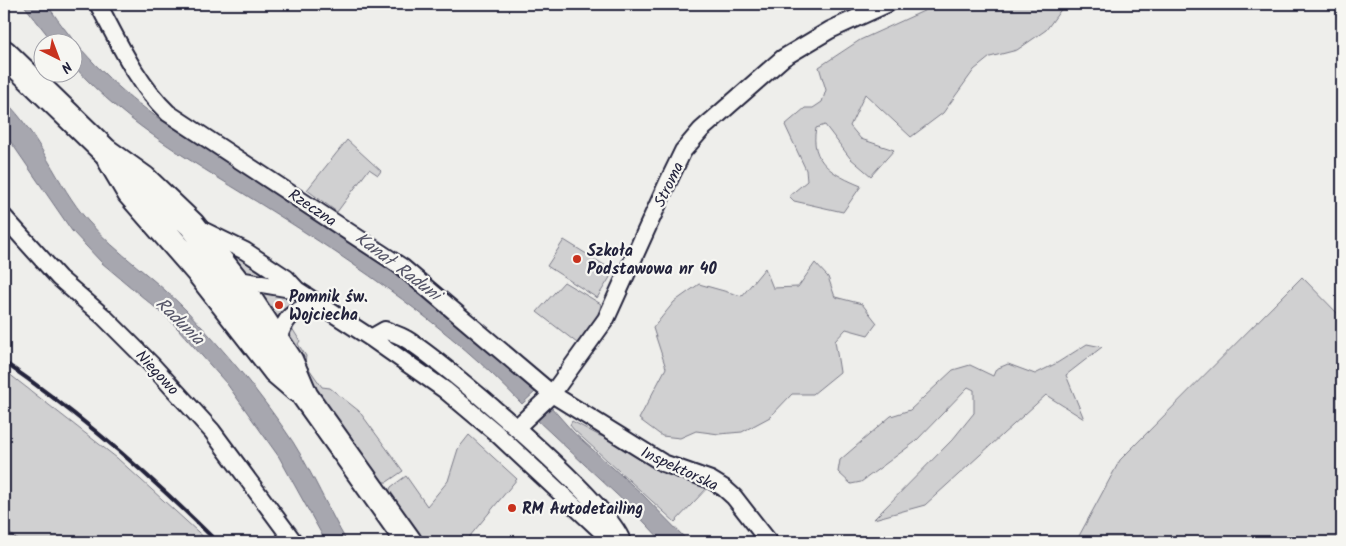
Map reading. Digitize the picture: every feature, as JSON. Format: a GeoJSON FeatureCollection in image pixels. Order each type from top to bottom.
{"type":"FeatureCollection","features":[{"type":"Feature","properties":{"kind":"main road"},"geometry":{"type":"LineString","coordinates":[[4,53],[105,151],[144,179],[192,225],[236,280],[290,361],[306,396],[409,542]]}},
{"type":"Feature","properties":{"kind":"main road"},"geometry":{"type":"LineString","coordinates":[[105,151],[130,193],[199,272],[276,371],[306,396]]}},
{"type":"Feature","properties":{"kind":"street","name":"Rzeczna"},"geometry":{"type":"LineString","coordinates":[[98,4],[135,75],[150,95],[168,113],[402,267],[550,396]]}},
{"type":"Feature","properties":{"kind":"street","name":"Stroma"},"geometry":{"type":"LineString","coordinates":[[516,428],[550,396],[613,308],[668,182],[684,151],[701,130],[783,58],[830,30],[887,4]]}},
{"type":"Feature","properties":{"kind":"street","name":"Niegowo"},"geometry":{"type":"LineString","coordinates":[[4,217],[59,278],[104,317],[151,364],[212,431],[294,542]]}},
{"type":"Feature","properties":{"kind":"street"},"geometry":{"type":"LineString","coordinates":[[192,225],[245,251],[286,278],[297,290],[371,338],[445,390],[495,432],[613,542]]}},
{"type":"Feature","properties":{"kind":"street"},"geometry":{"type":"LineString","coordinates":[[199,272],[297,290]]}},
{"type":"Feature","properties":{"kind":"street"},"geometry":{"type":"LineString","coordinates":[[276,341],[284,322],[294,313],[315,302]]}},
{"type":"Feature","properties":{"kind":"street"},"geometry":{"type":"LineString","coordinates":[[371,338],[385,330],[406,339],[472,388],[516,428],[616,528],[622,542]]}},
{"type":"Feature","properties":{"kind":"street","name":"Inspektorska"},"geometry":{"type":"LineString","coordinates":[[550,396],[663,463],[711,480],[724,488],[734,497],[769,542]]}},
{"type":"Feature","properties":{"kind":"shaded area"},"geometry":{"type":"Polygon","coordinates":[[[939,4],[1065,4],[1046,30],[1017,50],[990,57],[974,70],[943,113],[911,137],[865,94],[850,126],[861,139],[894,150],[871,176],[850,158],[825,125],[816,128],[816,150],[826,166],[833,172],[861,186],[843,212],[794,201],[789,196],[807,181],[806,170],[785,125],[805,108],[813,108],[822,102],[826,90],[819,67],[860,40],[939,4]]]}},
{"type":"Feature","properties":{"kind":"shaded area"},"geometry":{"type":"Polygon","coordinates":[[[347,140],[381,171],[378,175],[369,169],[337,212],[307,190],[347,140]]]}},
{"type":"Feature","properties":{"kind":"shaded area"},"geometry":{"type":"Polygon","coordinates":[[[564,240],[614,271],[597,298],[547,266],[564,240]]]}},
{"type":"Feature","properties":{"kind":"shaded area"},"geometry":{"type":"Polygon","coordinates":[[[218,242],[282,281],[241,274],[218,242]]]}},
{"type":"Feature","properties":{"kind":"shaded area"},"geometry":{"type":"Polygon","coordinates":[[[815,263],[828,277],[835,297],[862,304],[877,323],[868,335],[846,329],[835,341],[840,372],[813,394],[792,394],[770,417],[742,432],[719,434],[696,431],[680,438],[662,436],[639,419],[666,368],[653,328],[674,302],[699,284],[742,296],[765,268],[773,288],[798,287],[815,263]]]}},
{"type":"Feature","properties":{"kind":"shaded area"},"geometry":{"type":"Polygon","coordinates":[[[1302,277],[1342,318],[1342,542],[1068,542],[1079,536],[1120,460],[1302,277]]]}},
{"type":"Feature","properties":{"kind":"shaded area"},"geometry":{"type":"Polygon","coordinates":[[[564,282],[601,304],[599,314],[577,343],[537,312],[564,282]]]}},
{"type":"Feature","properties":{"kind":"shaded area"},"geometry":{"type":"Polygon","coordinates":[[[254,291],[285,297],[295,303],[277,324],[254,291]]]}},
{"type":"Feature","properties":{"kind":"shaded area"},"geometry":{"type":"Polygon","coordinates":[[[290,325],[300,341],[298,344],[306,356],[305,363],[322,387],[330,388],[359,411],[403,471],[387,482],[380,482],[374,476],[293,353],[288,339],[290,325]]]}},
{"type":"Feature","properties":{"kind":"shaded area"},"geometry":{"type":"Polygon","coordinates":[[[1087,344],[1102,347],[1066,375],[1084,419],[1046,395],[925,505],[874,519],[953,439],[974,413],[974,390],[968,387],[915,442],[861,482],[851,484],[838,472],[840,460],[891,416],[910,410],[953,370],[970,365],[993,376],[996,369],[1008,364],[1035,374],[1087,344]]]}},
{"type":"Feature","properties":{"kind":"shaded area"},"geometry":{"type":"Polygon","coordinates":[[[4,370],[117,458],[209,542],[21,542],[4,529],[4,370]]]}},
{"type":"Feature","properties":{"kind":"shaded area"},"geometry":{"type":"Polygon","coordinates":[[[572,421],[600,436],[605,436],[710,485],[675,522],[574,430],[570,425],[572,421]]]}},
{"type":"Feature","properties":{"kind":"shaded area"},"geometry":{"type":"Polygon","coordinates":[[[469,435],[517,479],[465,542],[422,542],[388,495],[391,487],[406,476],[427,506],[448,481],[458,449],[469,435]]]}},
{"type":"Feature","properties":{"kind":"water"},"geometry":{"type":"Polygon","coordinates":[[[23,4],[47,4],[67,32],[45,32],[23,4]]]}},
{"type":"Feature","properties":{"kind":"water"},"geometry":{"type":"Polygon","coordinates":[[[82,50],[109,78],[139,104],[181,133],[263,182],[369,255],[438,307],[536,391],[522,404],[466,350],[435,324],[336,253],[141,127],[82,74],[82,50]]]}},
{"type":"Feature","properties":{"kind":"water","name":"Radunia"},"geometry":{"type":"Polygon","coordinates":[[[4,100],[28,128],[66,191],[88,221],[111,244],[186,310],[256,390],[293,442],[347,542],[326,542],[279,457],[227,384],[170,320],[102,263],[72,231],[4,132],[4,100]]]}},
{"type":"Feature","properties":{"kind":"water"},"geometry":{"type":"Polygon","coordinates":[[[551,407],[573,432],[642,494],[689,542],[663,542],[631,508],[537,420],[551,407]]]}},
{"type":"Feature","properties":{"kind":"railway"},"geometry":{"type":"LineString","coordinates":[[4,362],[33,382],[115,447],[167,493],[217,542]]}},
{"type":"Feature","properties":{"kind":"railway"},"geometry":{"type":"LineString","coordinates":[[4,537],[10,542]]}},
{"type":"Feature","properties":{"kind":"place","name":"Szkoła Podstawowa nr 40"},"geometry":{"type":"Point","coordinates":[577,259]}},
{"type":"Feature","properties":{"kind":"place","name":"Pomnik św. Wojciecha"},"geometry":{"type":"Point","coordinates":[279,305]}},
{"type":"Feature","properties":{"kind":"place","name":"RM Autodetailing"},"geometry":{"type":"Point","coordinates":[512,508]}},
{"type":"Feature","properties":{"kind":"water label","name":"Kanał Raduni"},"geometry":{"type":"Point","coordinates":[398,266]}}]}
